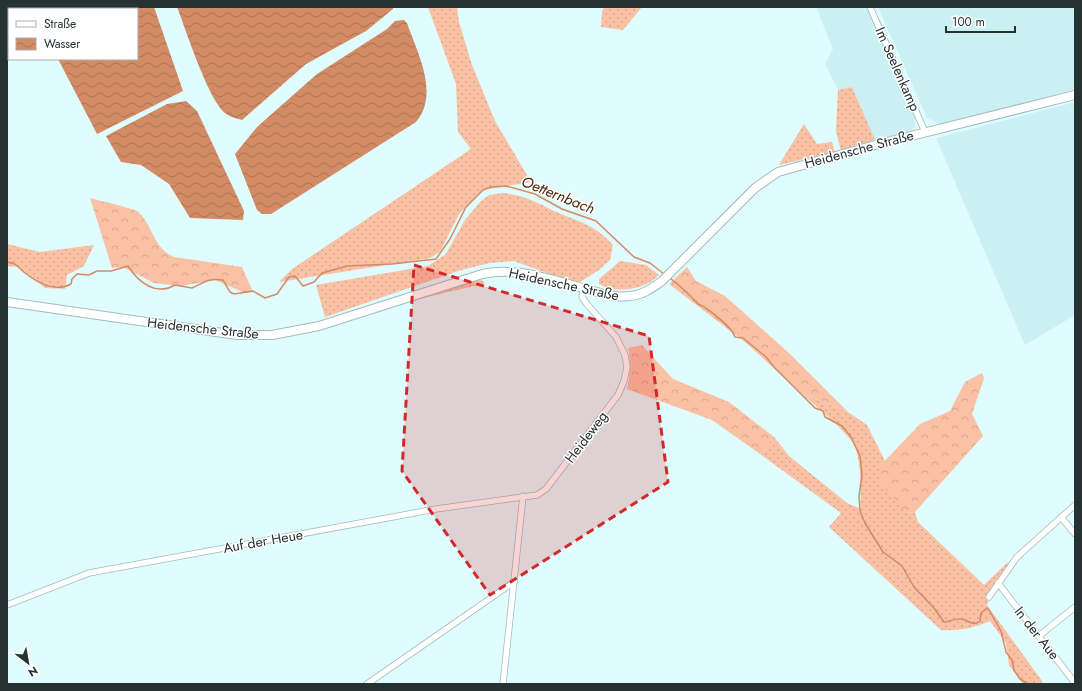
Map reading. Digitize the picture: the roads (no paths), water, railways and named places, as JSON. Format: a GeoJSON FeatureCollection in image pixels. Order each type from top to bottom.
{"type":"FeatureCollection","features":[{"type":"Feature","properties":{"kind":"main road","name":"Heidensche Straße"},"geometry":{"type":"LineString","coordinates":[[7,302],[200,330],[255,336],[272,335],[319,326],[488,272],[511,271],[618,297],[630,296],[652,289],[662,281],[755,188],[770,176],[789,167],[1075,95]]}},
{"type":"Feature","properties":{"kind":"street","name":"Im Seelenkamp"},"geometry":{"type":"LineString","coordinates":[[870,7],[924,132]]}},
{"type":"Feature","properties":{"kind":"street","name":"Heideweg"},"geometry":{"type":"LineString","coordinates":[[523,496],[537,495],[546,489],[618,395],[624,381],[627,367],[625,355],[616,338],[586,303],[581,293],[583,288]]}},
{"type":"Feature","properties":{"kind":"street"},"geometry":{"type":"LineString","coordinates":[[503,684],[523,496]]}},
{"type":"Feature","properties":{"kind":"street","name":"Auf der Heue"},"geometry":{"type":"LineString","coordinates":[[7,606],[89,573],[436,509],[523,496]]}},
{"type":"Feature","properties":{"kind":"street"},"geometry":{"type":"LineString","coordinates":[[989,597],[1017,557],[1075,505]]}},
{"type":"Feature","properties":{"kind":"street"},"geometry":{"type":"LineString","coordinates":[[1061,517],[1075,534]]}},
{"type":"Feature","properties":{"kind":"street"},"geometry":{"type":"LineString","coordinates":[[367,684],[514,582]]}},
{"type":"Feature","properties":{"kind":"street","name":"In der Aue"},"geometry":{"type":"LineString","coordinates":[[998,583],[1040,635],[1075,683]]}},
{"type":"Feature","properties":{"kind":"street"},"geometry":{"type":"LineString","coordinates":[[1040,635],[1075,607]]}},
{"type":"Feature","properties":{"kind":"water"},"geometry":{"type":"Polygon","coordinates":[[[154,7],[183,91],[97,134],[59,60],[138,60],[138,8],[32,8],[154,7]]]}},
{"type":"Feature","properties":{"kind":"water"},"geometry":{"type":"Polygon","coordinates":[[[177,7],[393,7],[393,9],[366,31],[306,64],[242,120],[225,113],[218,105],[198,63],[177,7]]]}},
{"type":"Feature","properties":{"kind":"water"},"geometry":{"type":"Polygon","coordinates":[[[404,20],[407,23],[421,60],[426,86],[426,99],[423,111],[416,122],[271,214],[262,214],[257,210],[235,154],[257,127],[317,74],[387,29],[395,21],[404,20]]]}},
{"type":"Feature","properties":{"kind":"water"},"geometry":{"type":"Polygon","coordinates":[[[186,101],[197,111],[244,211],[243,220],[190,218],[169,184],[141,165],[121,162],[106,136],[167,104],[186,101]]]}},
{"type":"Feature","properties":{"kind":"waterway","name":"Oetternbach"},"geometry":{"type":"LineString","coordinates":[[7,262],[16,265],[35,280],[47,286],[53,287],[65,287],[71,284],[72,279],[77,274],[89,275],[97,271],[111,271],[128,266],[137,278],[148,286],[155,288],[168,288],[175,285],[192,288],[207,281],[223,280],[230,292],[234,294],[253,291],[265,298],[277,294],[289,277],[295,276],[303,286],[314,282],[322,273],[347,266],[392,264],[436,259],[450,239],[466,207],[483,190],[491,187],[506,186],[535,194],[562,209],[596,221],[634,257],[650,263],[664,274]]}},
{"type":"Feature","properties":{"kind":"waterway","name":"Oetternbach"},"geometry":{"type":"LineString","coordinates":[[670,278],[699,305],[706,308],[723,321],[735,337],[743,338],[766,357],[815,408],[823,411],[825,417],[842,426],[851,437],[860,456],[862,475],[859,496],[860,511],[865,523],[883,552],[902,566],[914,587],[934,608],[944,622],[959,619],[978,623],[980,621],[981,613],[987,608],[1001,631],[1006,652],[1012,660],[1014,670],[1020,679],[1028,684]]}}]}
